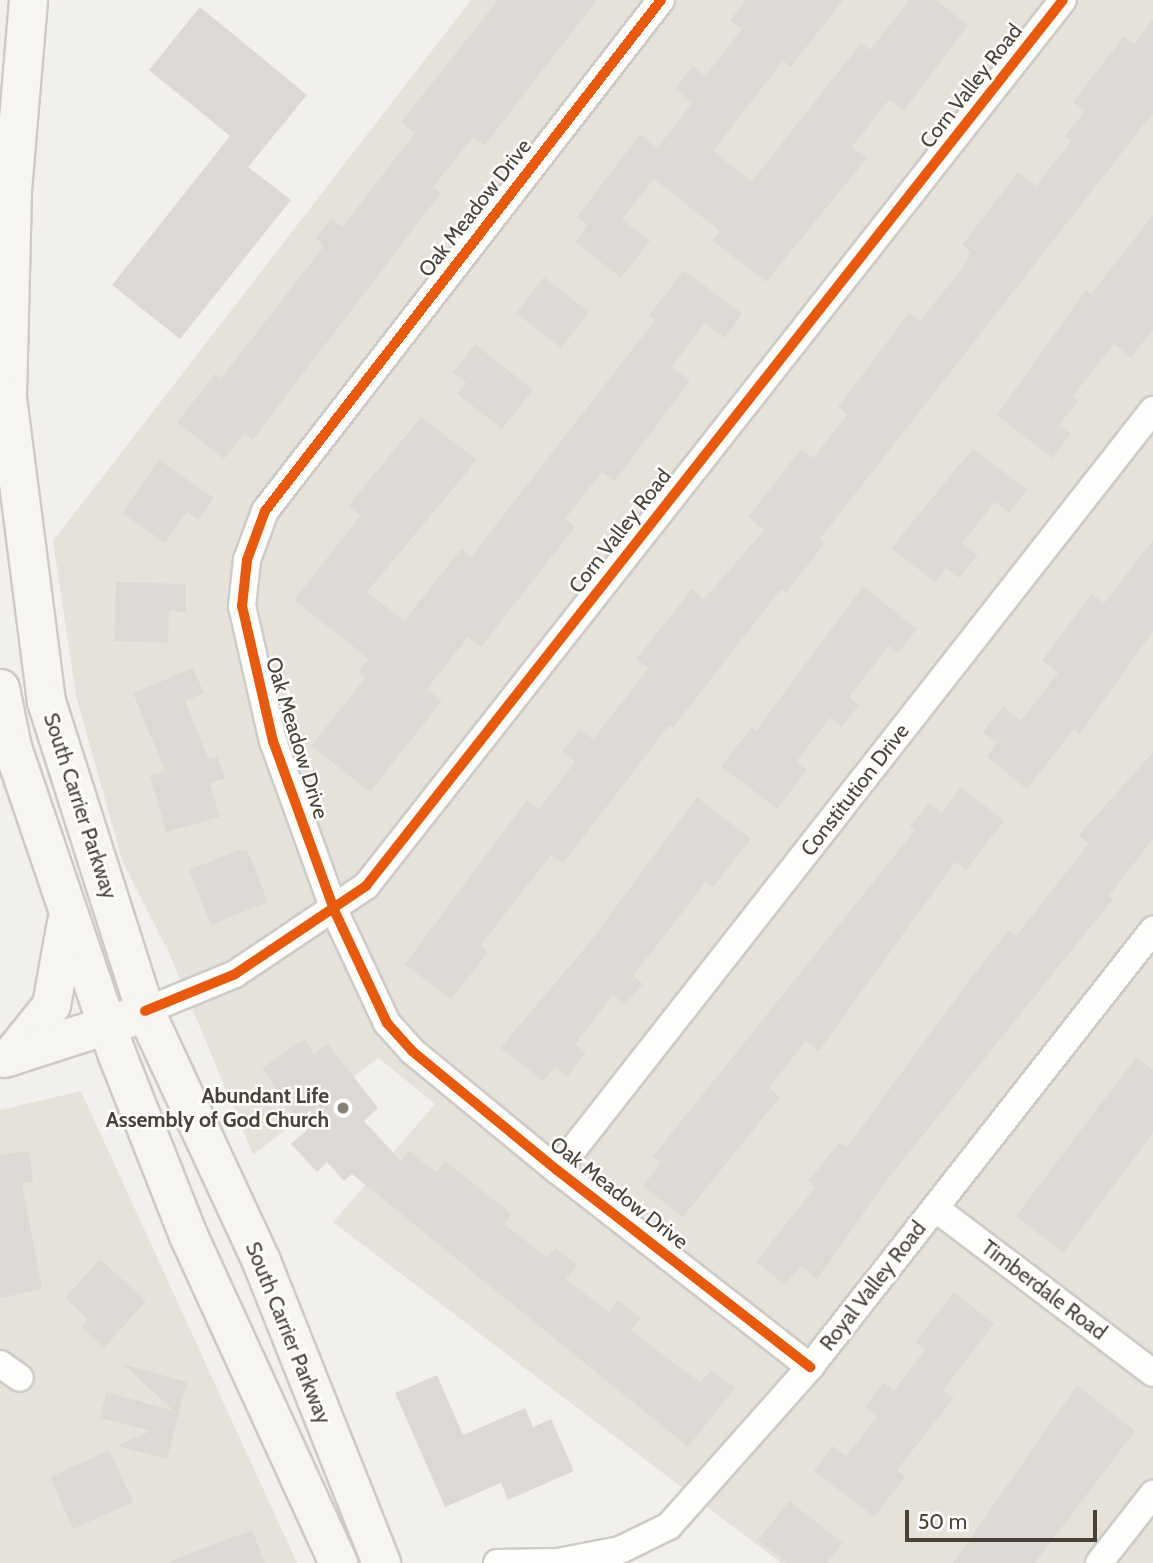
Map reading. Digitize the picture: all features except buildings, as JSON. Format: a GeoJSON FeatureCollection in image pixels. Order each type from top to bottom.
{"type":"FeatureCollection","features":[{"type":"Feature","properties":{"kind":"main road","name":"South Carrier Parkway"},"geometry":{"type":"LineString","coordinates":[[28,0],[12,191],[6,397],[14,479],[46,701],[145,1011],[261,1261],[381,1563]]}},
{"type":"Feature","properties":{"kind":"main road","name":"South Carrier Parkway"},"geometry":{"type":"LineString","coordinates":[[0,688],[12,747],[67,904],[106,1027],[188,1235],[338,1563]]}},
{"type":"Feature","properties":{"kind":"main road"},"geometry":{"type":"LineString","coordinates":[[5,1057],[51,1005],[67,904]]}},
{"type":"Feature","properties":{"kind":"main road","name":"Corn Valley Road"},"geometry":{"type":"LineString","coordinates":[[5,1057],[106,1027],[145,1011]]}},
{"type":"Feature","properties":{"kind":"street","name":"Oak Meadow Drive"},"geometry":{"type":"LineString","coordinates":[[661,0],[265,511],[247,560],[242,606],[249,649],[273,741],[335,912],[387,1023],[557,1170],[810,1367]]}},
{"type":"Feature","properties":{"kind":"street","name":"Corn Valley Road"},"geometry":{"type":"LineString","coordinates":[[145,1011],[235,974],[335,912],[366,886],[1063,0]]}},
{"type":"Feature","properties":{"kind":"street","name":"Constitution Drive"},"geometry":{"type":"LineString","coordinates":[[557,1170],[1153,410]]}},
{"type":"Feature","properties":{"kind":"street","name":"Royal Valley Road"},"geometry":{"type":"LineString","coordinates":[[497,1563],[558,1562],[659,1537],[717,1479],[810,1367],[1153,930]]}},
{"type":"Feature","properties":{"kind":"street","name":"Timberdale Road"},"geometry":{"type":"LineString","coordinates":[[934,1208],[1153,1373]]}},
{"type":"Feature","properties":{"kind":"street"},"geometry":{"type":"LineString","coordinates":[[1099,1563],[1153,1494]]}},
{"type":"Feature","properties":{"kind":"shaded area"},"geometry":{"type":"Polygon","coordinates":[[[471,0],[1153,0],[1153,1563],[781,1563],[333,1222],[435,1104],[378,1058],[253,1155],[170,955],[123,863],[76,696],[53,541],[471,0]]]}},
{"type":"Feature","properties":{"kind":"shaded area"},"geometry":{"type":"Polygon","coordinates":[[[81,1091],[297,1563],[0,1563],[0,1110],[81,1091]]]}},
{"type":"Feature","properties":{"kind":"cycle path"},"geometry":{"type":"LineString","coordinates":[[661,0],[265,511],[247,560],[242,606],[273,741],[335,912],[387,1023],[412,1051],[557,1170],[810,1367]]}},
{"type":"Feature","properties":{"kind":"cycle path"},"geometry":{"type":"LineString","coordinates":[[145,1011],[235,974],[366,886],[1063,0]]}},
{"type":"Feature","properties":{"kind":"place","name":"Abundant Life Assembly of God Church"},"geometry":{"type":"Point","coordinates":[343,1108]}}]}
